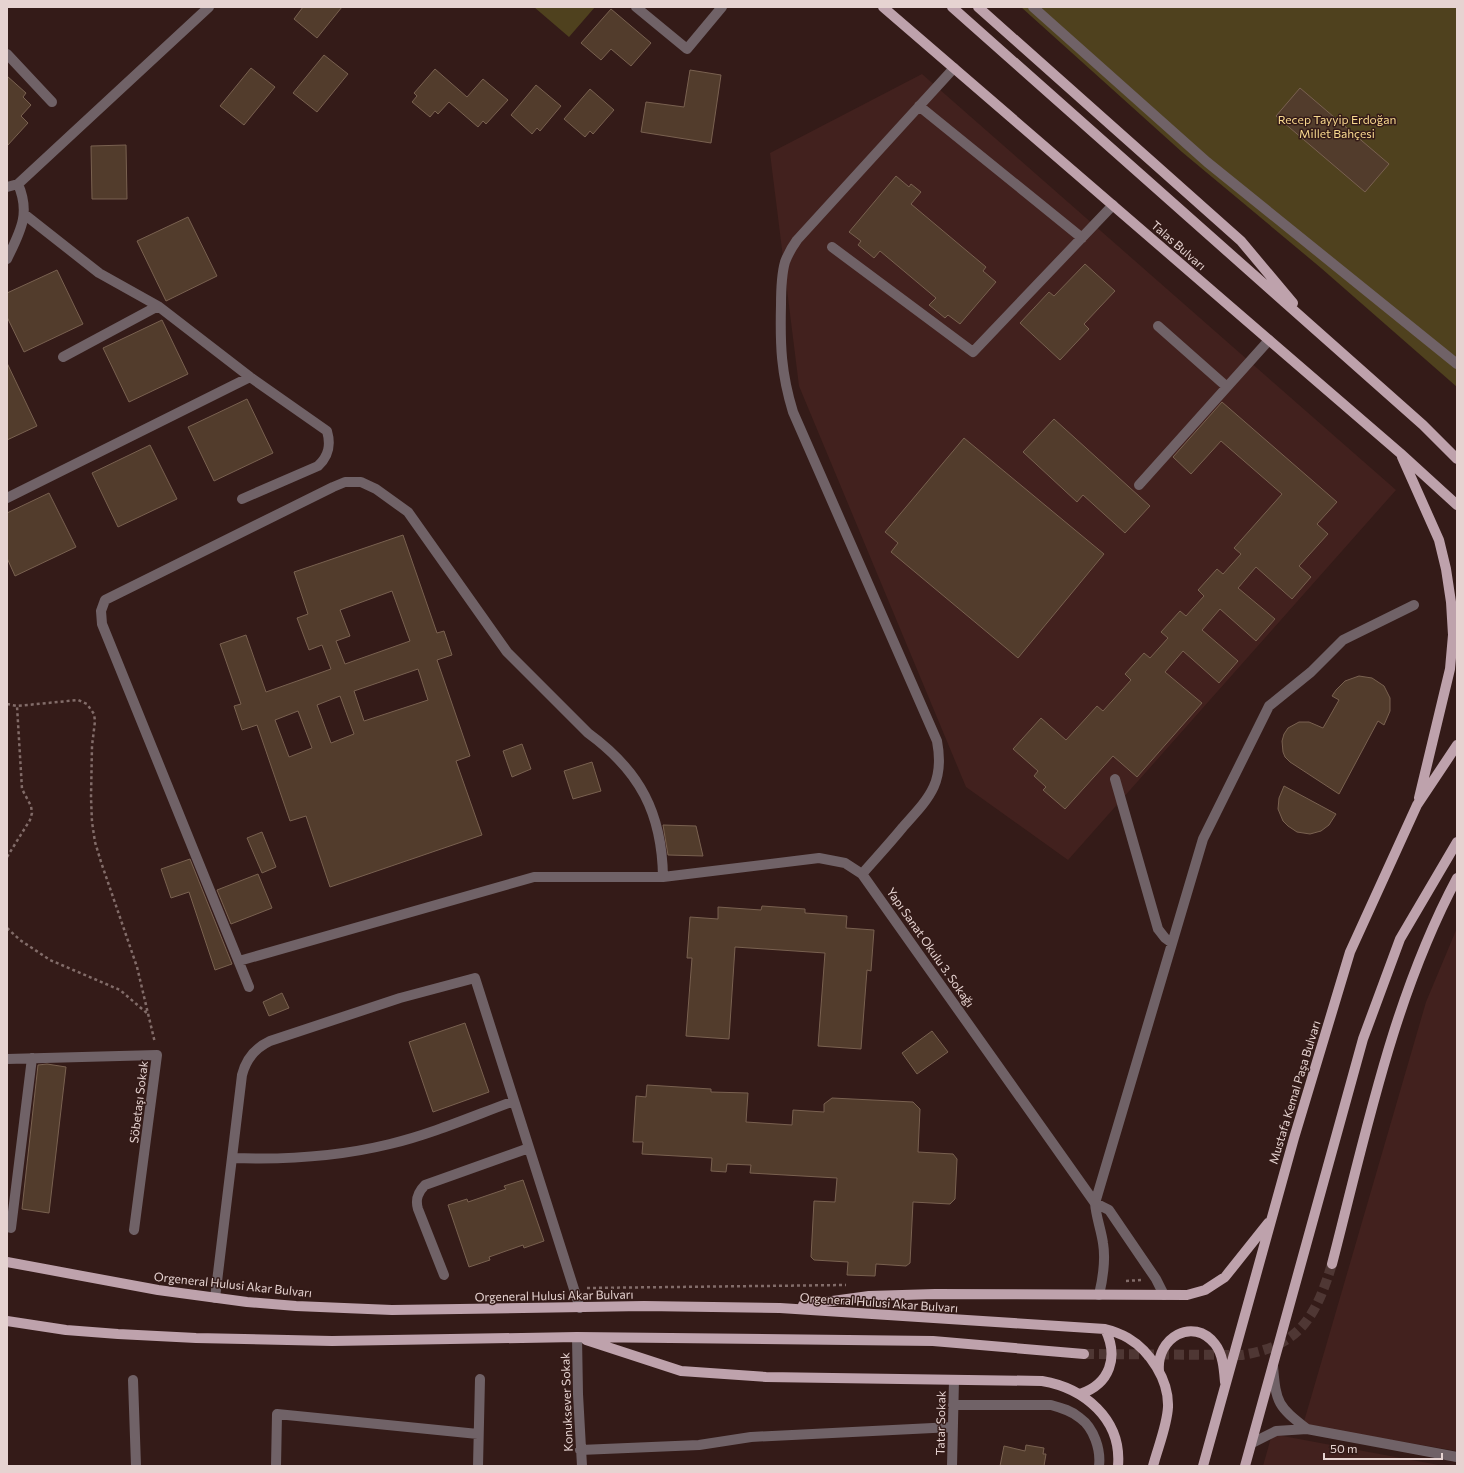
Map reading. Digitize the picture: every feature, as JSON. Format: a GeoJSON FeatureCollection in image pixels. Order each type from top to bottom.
{"type":"FeatureCollection","features":[{"type":"Feature","properties":{"kind":"main road","name":"Talas Bulvarı"},"geometry":{"type":"LineString","coordinates":[[883,7],[1400,453],[1457,505]]}},
{"type":"Feature","properties":{"kind":"main road"},"geometry":{"type":"LineString","coordinates":[[952,7],[1315,329],[1432,434],[1457,459]]}},
{"type":"Feature","properties":{"kind":"main road"},"geometry":{"type":"LineString","coordinates":[[978,7],[1241,241],[1315,329]]}},
{"type":"Feature","properties":{"kind":"main road"},"geometry":{"type":"LineString","coordinates":[[1432,434],[1457,451]]}},
{"type":"Feature","properties":{"kind":"main road"},"geometry":{"type":"LineString","coordinates":[[1400,453],[1439,540],[1446,569],[1453,629],[1450,669],[1417,805]]}},
{"type":"Feature","properties":{"kind":"main road","name":"Mustafa Kemal Paşa Bulvarı"},"geometry":{"type":"LineString","coordinates":[[1203,1466],[1294,1138],[1350,952],[1417,805],[1457,745]]}},
{"type":"Feature","properties":{"kind":"main road"},"geometry":{"type":"LineString","coordinates":[[1245,1466],[1363,1039],[1400,939],[1457,842]]}},
{"type":"Feature","properties":{"kind":"main road"},"geometry":{"type":"LineString","coordinates":[[1332,1264],[1388,1051],[1412,979],[1448,894],[1457,878]]}},
{"type":"Feature","properties":{"kind":"main road"},"geometry":{"type":"LineString","coordinates":[[780,1308],[869,1296],[935,1294],[1187,1295],[1196,1293],[1216,1284],[1225,1276],[1271,1220]]}},
{"type":"Feature","properties":{"kind":"main road","name":"Orgeneral Hulusi Akar Bulvarı"},"geometry":{"type":"LineString","coordinates":[[7,1262],[158,1290],[282,1305],[392,1310],[644,1306],[780,1308],[1105,1329],[1127,1337],[1137,1344],[1154,1362],[1167,1395],[1168,1407],[1166,1418],[1152,1466]]}},
{"type":"Feature","properties":{"kind":"main road"},"geometry":{"type":"LineString","coordinates":[[7,1321],[66,1330],[234,1340],[332,1341],[576,1337],[933,1340],[1084,1354]]}},
{"type":"Feature","properties":{"kind":"main road"},"geometry":{"type":"LineString","coordinates":[[1080,1394],[1089,1391],[1096,1386],[1108,1371],[1111,1363],[1112,1346],[1105,1329]]}},
{"type":"Feature","properties":{"kind":"main road"},"geometry":{"type":"LineString","coordinates":[[1159,1373],[1160,1358],[1166,1344],[1175,1335],[1182,1332],[1196,1332],[1215,1343],[1219,1350],[1224,1372],[1225,1388]]}},
{"type":"Feature","properties":{"kind":"main road"},"geometry":{"type":"LineString","coordinates":[[576,1337],[681,1371],[766,1378],[1042,1380],[1055,1383],[1068,1387],[1080,1394],[1099,1411],[1112,1429],[1117,1446],[1118,1466]]}},
{"type":"Feature","properties":{"kind":"street"},"geometry":{"type":"LineString","coordinates":[[7,187],[18,184],[209,7]]}},
{"type":"Feature","properties":{"kind":"street"},"geometry":{"type":"LineString","coordinates":[[636,7],[687,49],[722,7]]}},
{"type":"Feature","properties":{"kind":"street"},"geometry":{"type":"LineString","coordinates":[[1033,7],[1207,162],[1457,364]]}},
{"type":"Feature","properties":{"kind":"street"},"geometry":{"type":"LineString","coordinates":[[7,54],[52,102]]}},
{"type":"Feature","properties":{"kind":"street"},"geometry":{"type":"LineString","coordinates":[[862,874],[928,800],[939,772],[939,751],[937,741],[793,412],[781,358],[782,283],[786,261],[797,240],[954,68]]}},
{"type":"Feature","properties":{"kind":"street"},"geometry":{"type":"LineString","coordinates":[[919,106],[1082,238]]}},
{"type":"Feature","properties":{"kind":"street"},"geometry":{"type":"LineString","coordinates":[[7,259],[21,230],[24,214],[24,201],[18,184]]}},
{"type":"Feature","properties":{"kind":"street"},"geometry":{"type":"LineString","coordinates":[[832,247],[973,352],[1113,205]]}},
{"type":"Feature","properties":{"kind":"street"},"geometry":{"type":"LineString","coordinates":[[24,214],[99,272],[158,306],[250,377],[326,431],[329,443],[326,455],[318,466],[242,499]]}},
{"type":"Feature","properties":{"kind":"street"},"geometry":{"type":"LineString","coordinates":[[63,357],[158,306]]}},
{"type":"Feature","properties":{"kind":"street"},"geometry":{"type":"LineString","coordinates":[[1158,326],[1227,387]]}},
{"type":"Feature","properties":{"kind":"street"},"geometry":{"type":"LineString","coordinates":[[1139,486],[1269,340]]}},
{"type":"Feature","properties":{"kind":"street"},"geometry":{"type":"LineString","coordinates":[[7,498],[250,377]]}},
{"type":"Feature","properties":{"kind":"street"},"geometry":{"type":"LineString","coordinates":[[249,987],[102,624],[101,611],[105,600],[332,487],[345,482],[361,482],[369,485],[408,512],[508,652],[588,733],[612,752],[628,769],[647,800],[655,818],[663,857],[663,877]]}},
{"type":"Feature","properties":{"kind":"street"},"geometry":{"type":"LineString","coordinates":[[1095,1203],[1203,839],[1269,706],[1311,672],[1343,640],[1414,605]]}},
{"type":"Feature","properties":{"kind":"street"},"geometry":{"type":"LineString","coordinates":[[1115,780],[1158,929],[1164,938],[1172,943]]}},
{"type":"Feature","properties":{"kind":"street","name":"Yapı Sanat Okulu 3. Sokağı"},"geometry":{"type":"LineString","coordinates":[[239,961],[534,877],[663,877],[819,858],[845,863],[862,874],[1095,1203],[1109,1210],[1156,1279],[1164,1295]]}},
{"type":"Feature","properties":{"kind":"street"},"geometry":{"type":"LineString","coordinates":[[215,1298],[242,1074],[247,1060],[257,1048],[270,1041],[400,998],[475,978],[580,1308]]}},
{"type":"Feature","properties":{"kind":"street","name":"Söbetaşı Sokak"},"geometry":{"type":"LineString","coordinates":[[7,1059],[157,1055],[134,1230]]}},
{"type":"Feature","properties":{"kind":"street"},"geometry":{"type":"LineString","coordinates":[[7,1227],[11,1228],[32,1058]]}},
{"type":"Feature","properties":{"kind":"street"},"geometry":{"type":"LineString","coordinates":[[232,1158],[289,1159],[365,1150],[417,1136],[514,1102]]}},
{"type":"Feature","properties":{"kind":"street"},"geometry":{"type":"LineString","coordinates":[[444,1275],[418,1209],[417,1200],[421,1189],[425,1185],[529,1148]]}},
{"type":"Feature","properties":{"kind":"street","name":"Yapı Sanat Okulu 3. Sokağı"},"geometry":{"type":"LineString","coordinates":[[1095,1203],[1096,1217],[1100,1230],[1104,1256],[1103,1275],[1099,1295]]}},
{"type":"Feature","properties":{"kind":"street","name":"Konuksever Sokak"},"geometry":{"type":"LineString","coordinates":[[576,1337],[580,1450],[582,1466]]}},
{"type":"Feature","properties":{"kind":"street"},"geometry":{"type":"LineString","coordinates":[[1273,1365],[1276,1394],[1279,1402],[1290,1416],[1307,1429]]}},
{"type":"Feature","properties":{"kind":"street"},"geometry":{"type":"LineString","coordinates":[[478,1466],[480,1379]]}},
{"type":"Feature","properties":{"kind":"street"},"geometry":{"type":"LineString","coordinates":[[133,1380],[136,1466]]}},
{"type":"Feature","properties":{"kind":"street","name":"Tatar Sokak"},"geometry":{"type":"LineString","coordinates":[[952,1466],[954,1380]]}},
{"type":"Feature","properties":{"kind":"street"},"geometry":{"type":"LineString","coordinates":[[953,1405],[1051,1405],[1067,1410],[1081,1418],[1091,1431],[1098,1445],[1099,1466]]}},
{"type":"Feature","properties":{"kind":"street"},"geometry":{"type":"LineString","coordinates":[[276,1466],[277,1414],[478,1434]]}},
{"type":"Feature","properties":{"kind":"street"},"geometry":{"type":"LineString","coordinates":[[580,1450],[699,1445],[751,1437],[953,1427]]}},
{"type":"Feature","properties":{"kind":"street"},"geometry":{"type":"LineString","coordinates":[[1252,1443],[1276,1431],[1307,1429],[1457,1458]]}},
{"type":"Feature","properties":{"kind":"path"},"geometry":{"type":"LineString","coordinates":[[7,704],[17,706],[78,700],[87,704],[94,714],[95,721],[92,746],[91,797],[92,822],[95,842],[137,966],[157,1055]]}},
{"type":"Feature","properties":{"kind":"path"},"geometry":{"type":"LineString","coordinates":[[7,857],[30,820],[32,813],[31,806],[22,789],[17,706]]}},
{"type":"Feature","properties":{"kind":"path"},"geometry":{"type":"LineString","coordinates":[[7,928],[20,940],[50,960],[120,990],[149,1014]]}},
{"type":"Feature","properties":{"kind":"shaded area"},"geometry":{"type":"Polygon","coordinates":[[[922,74],[1396,490],[1068,860],[966,787],[799,386],[770,153],[922,74]]]}},
{"type":"Feature","properties":{"kind":"shaded area"},"geometry":{"type":"Polygon","coordinates":[[[1457,928],[1457,1451],[1303,1425],[1426,1002],[1457,928]]]}},
{"type":"Feature","properties":{"kind":"shaded area"},"geometry":{"type":"Polygon","coordinates":[[[1272,1434],[1444,1466],[1263,1466],[1272,1434]]]}},
{"type":"Feature","properties":{"kind":"green space"},"geometry":{"type":"Polygon","coordinates":[[[534,7],[595,7],[569,37],[534,7]]]}},
{"type":"Feature","properties":{"kind":"green space","name":"Recep Tayyip Erdoğan Millet Bahçesi"},"geometry":{"type":"Polygon","coordinates":[[[1021,7],[1457,7],[1457,387],[1321,268],[1182,152],[1021,7]]]}},
{"type":"Feature","properties":{"kind":"building"},"geometry":{"type":"Polygon","coordinates":[[[303,7],[342,7],[317,38],[294,19],[303,7]]]}},
{"type":"Feature","properties":{"kind":"building"},"geometry":{"type":"Polygon","coordinates":[[[611,9],[651,43],[631,66],[611,49],[601,60],[581,43],[611,9]]]}},
{"type":"Feature","properties":{"kind":"building"},"geometry":{"type":"Polygon","coordinates":[[[324,55],[348,74],[317,112],[293,93],[324,55]]]}},
{"type":"Feature","properties":{"kind":"building"},"geometry":{"type":"Polygon","coordinates":[[[251,68],[275,87],[244,125],[220,106],[251,68]]]}},
{"type":"Feature","properties":{"kind":"building"},"geometry":{"type":"Polygon","coordinates":[[[435,69],[467,97],[483,79],[508,100],[486,124],[483,121],[478,127],[449,102],[438,114],[435,111],[430,117],[412,102],[417,96],[414,93],[435,69]]]}},
{"type":"Feature","properties":{"kind":"building"},"geometry":{"type":"Polygon","coordinates":[[[690,70],[721,75],[711,143],[641,132],[646,102],[684,107],[690,70]]]}},
{"type":"Feature","properties":{"kind":"building"},"geometry":{"type":"Polygon","coordinates":[[[7,76],[26,93],[23,97],[31,105],[21,116],[28,123],[7,146],[7,76]]]}},
{"type":"Feature","properties":{"kind":"building"},"geometry":{"type":"Polygon","coordinates":[[[536,85],[561,106],[540,131],[537,128],[532,134],[511,115],[536,85]]]}},
{"type":"Feature","properties":{"kind":"building"},"geometry":{"type":"Polygon","coordinates":[[[1300,88],[1389,164],[1365,192],[1276,116],[1300,88]]]}},
{"type":"Feature","properties":{"kind":"building"},"geometry":{"type":"Polygon","coordinates":[[[590,89],[614,110],[593,134],[590,131],[585,137],[564,119],[590,89]]]}},
{"type":"Feature","properties":{"kind":"building"},"geometry":{"type":"Polygon","coordinates":[[[126,145],[127,199],[92,199],[91,146],[126,145]]]}},
{"type":"Feature","properties":{"kind":"building"},"geometry":{"type":"Polygon","coordinates":[[[896,176],[909,187],[911,184],[921,192],[911,204],[986,267],[983,271],[996,282],[960,324],[948,315],[945,318],[929,305],[936,298],[880,251],[874,258],[858,245],[861,241],[849,232],[896,176]]]}},
{"type":"Feature","properties":{"kind":"building"},"geometry":{"type":"Polygon","coordinates":[[[188,217],[217,276],[166,301],[137,241],[188,217]]]}},
{"type":"Feature","properties":{"kind":"building"},"geometry":{"type":"Polygon","coordinates":[[[1085,264],[1115,291],[1084,324],[1089,329],[1060,360],[1020,323],[1049,292],[1054,296],[1085,264]]]}},
{"type":"Feature","properties":{"kind":"building"},"geometry":{"type":"Polygon","coordinates":[[[57,270],[83,324],[24,352],[7,317],[7,293],[57,270]]]}},
{"type":"Feature","properties":{"kind":"building"},"geometry":{"type":"Polygon","coordinates":[[[162,320],[188,374],[129,402],[103,348],[162,320]]]}},
{"type":"Feature","properties":{"kind":"building"},"geometry":{"type":"Polygon","coordinates":[[[7,363],[37,426],[7,440],[7,363]]]}},
{"type":"Feature","properties":{"kind":"building"},"geometry":{"type":"Polygon","coordinates":[[[247,399],[273,453],[214,481],[188,427],[247,399]]]}},
{"type":"Feature","properties":{"kind":"building"},"geometry":{"type":"Polygon","coordinates":[[[1222,402],[1337,502],[1317,524],[1328,534],[1299,566],[1311,577],[1292,599],[1256,567],[1238,588],[1275,619],[1256,641],[1220,609],[1202,630],[1238,661],[1219,683],[1183,651],[1165,672],[1202,703],[1137,777],[1113,756],[1065,809],[1043,790],[1046,787],[1034,776],[1038,771],[1013,749],[1041,718],[1066,740],[1097,706],[1103,711],[1131,680],[1125,674],[1144,653],[1150,658],[1168,638],[1161,632],[1180,611],[1186,616],[1204,596],[1198,590],[1217,569],[1223,574],[1241,554],[1234,548],[1282,494],[1221,441],[1191,474],[1173,457],[1222,402]]]}},
{"type":"Feature","properties":{"kind":"building"},"geometry":{"type":"Polygon","coordinates":[[[1054,419],[1150,506],[1125,533],[1083,495],[1077,502],[1023,452],[1054,419]]]}},
{"type":"Feature","properties":{"kind":"building"},"geometry":{"type":"Polygon","coordinates":[[[964,438],[1104,554],[1018,658],[891,552],[898,543],[885,532],[964,438]]]}},
{"type":"Feature","properties":{"kind":"building"},"geometry":{"type":"Polygon","coordinates":[[[150,445],[177,499],[118,527],[92,473],[150,445]]]}},
{"type":"Feature","properties":{"kind":"building"},"geometry":{"type":"Polygon","coordinates":[[[49,493],[76,547],[15,576],[7,558],[7,513],[49,493]]]}},
{"type":"Feature","properties":{"kind":"building"},"geometry":{"type":"Polygon","coordinates":[[[403,535],[437,633],[444,631],[452,655],[437,660],[470,756],[456,761],[482,835],[330,887],[306,816],[290,821],[257,725],[242,730],[234,706],[241,704],[220,644],[246,635],[266,692],[331,669],[322,645],[309,650],[297,618],[308,614],[294,572],[403,535]],[[392,591],[340,610],[350,636],[336,641],[345,664],[410,641],[392,591]],[[418,669],[354,691],[364,721],[428,700],[418,669]],[[340,696],[317,705],[331,743],[354,734],[340,696]],[[298,711],[275,720],[289,757],[312,748],[298,711]]]}},
{"type":"Feature","properties":{"kind":"building"},"geometry":{"type":"Polygon","coordinates":[[[1359,676],[1372,678],[1384,686],[1390,698],[1390,711],[1384,725],[1378,721],[1339,794],[1290,762],[1285,757],[1283,752],[1282,741],[1288,728],[1299,722],[1309,722],[1323,728],[1339,700],[1332,696],[1336,690],[1345,681],[1359,676]]]}},
{"type":"Feature","properties":{"kind":"building"},"geometry":{"type":"Polygon","coordinates":[[[522,744],[531,769],[512,777],[503,751],[522,744]]]}},
{"type":"Feature","properties":{"kind":"building"},"geometry":{"type":"Polygon","coordinates":[[[592,762],[601,791],[573,799],[564,771],[592,762]]]}},
{"type":"Feature","properties":{"kind":"building"},"geometry":{"type":"Polygon","coordinates":[[[1284,786],[1336,814],[1329,825],[1321,831],[1310,834],[1297,832],[1288,826],[1283,821],[1278,809],[1279,798],[1284,786]]]}},
{"type":"Feature","properties":{"kind":"building"},"geometry":{"type":"Polygon","coordinates":[[[663,825],[696,826],[703,856],[668,855],[663,825]]]}},
{"type":"Feature","properties":{"kind":"building"},"geometry":{"type":"Polygon","coordinates":[[[262,832],[276,867],[262,873],[247,838],[262,832]]]}},
{"type":"Feature","properties":{"kind":"building"},"geometry":{"type":"Polygon","coordinates":[[[190,859],[232,964],[215,970],[189,892],[171,898],[161,869],[190,859]]]}},
{"type":"Feature","properties":{"kind":"building"},"geometry":{"type":"Polygon","coordinates":[[[258,874],[272,908],[231,924],[217,890],[258,874]]]}},
{"type":"Feature","properties":{"kind":"building"},"geometry":{"type":"Polygon","coordinates":[[[762,906],[805,909],[805,913],[847,916],[846,928],[874,930],[871,971],[867,970],[861,1049],[818,1046],[825,953],[735,947],[729,1039],[686,1036],[692,958],[687,958],[690,917],[718,919],[718,907],[761,910],[762,906]]]}},
{"type":"Feature","properties":{"kind":"building"},"geometry":{"type":"Polygon","coordinates":[[[282,993],[289,1008],[269,1016],[263,1002],[282,993]]]}},
{"type":"Feature","properties":{"kind":"building"},"geometry":{"type":"Polygon","coordinates":[[[465,1023],[489,1092],[433,1112],[409,1042],[465,1023]]]}},
{"type":"Feature","properties":{"kind":"building"},"geometry":{"type":"Polygon","coordinates":[[[932,1031],[948,1052],[917,1074],[902,1053],[932,1031]]]}},
{"type":"Feature","properties":{"kind":"building"},"geometry":{"type":"Polygon","coordinates":[[[47,1064],[66,1067],[49,1213],[22,1209],[38,1065],[47,1064]]]}},
{"type":"Feature","properties":{"kind":"building"},"geometry":{"type":"Polygon","coordinates":[[[647,1085],[711,1089],[711,1092],[748,1093],[746,1122],[792,1125],[793,1110],[824,1112],[824,1104],[832,1098],[913,1102],[920,1109],[918,1152],[953,1154],[957,1159],[955,1199],[950,1204],[913,1202],[910,1263],[906,1266],[876,1264],[875,1276],[847,1275],[848,1262],[814,1260],[811,1257],[814,1201],[835,1202],[837,1178],[750,1173],[751,1165],[727,1164],[726,1172],[711,1171],[712,1158],[642,1154],[643,1142],[633,1142],[636,1096],[646,1097],[647,1085]]]}},
{"type":"Feature","properties":{"kind":"building"},"geometry":{"type":"Polygon","coordinates":[[[523,1180],[544,1241],[524,1248],[523,1245],[489,1257],[490,1260],[469,1267],[448,1205],[467,1199],[468,1202],[506,1189],[504,1186],[523,1180]]]}},
{"type":"Feature","properties":{"kind":"building"},"geometry":{"type":"Polygon","coordinates":[[[1026,1445],[1044,1448],[1043,1454],[1046,1454],[1044,1466],[1000,1466],[1004,1446],[1025,1451],[1026,1445]]]}},
{"type":"Feature","properties":{"kind":"tunnel"},"geometry":{"type":"LineString","coordinates":[[1084,1354],[1242,1355],[1262,1351],[1292,1336],[1303,1326],[1319,1299],[1332,1264]]}}]}
